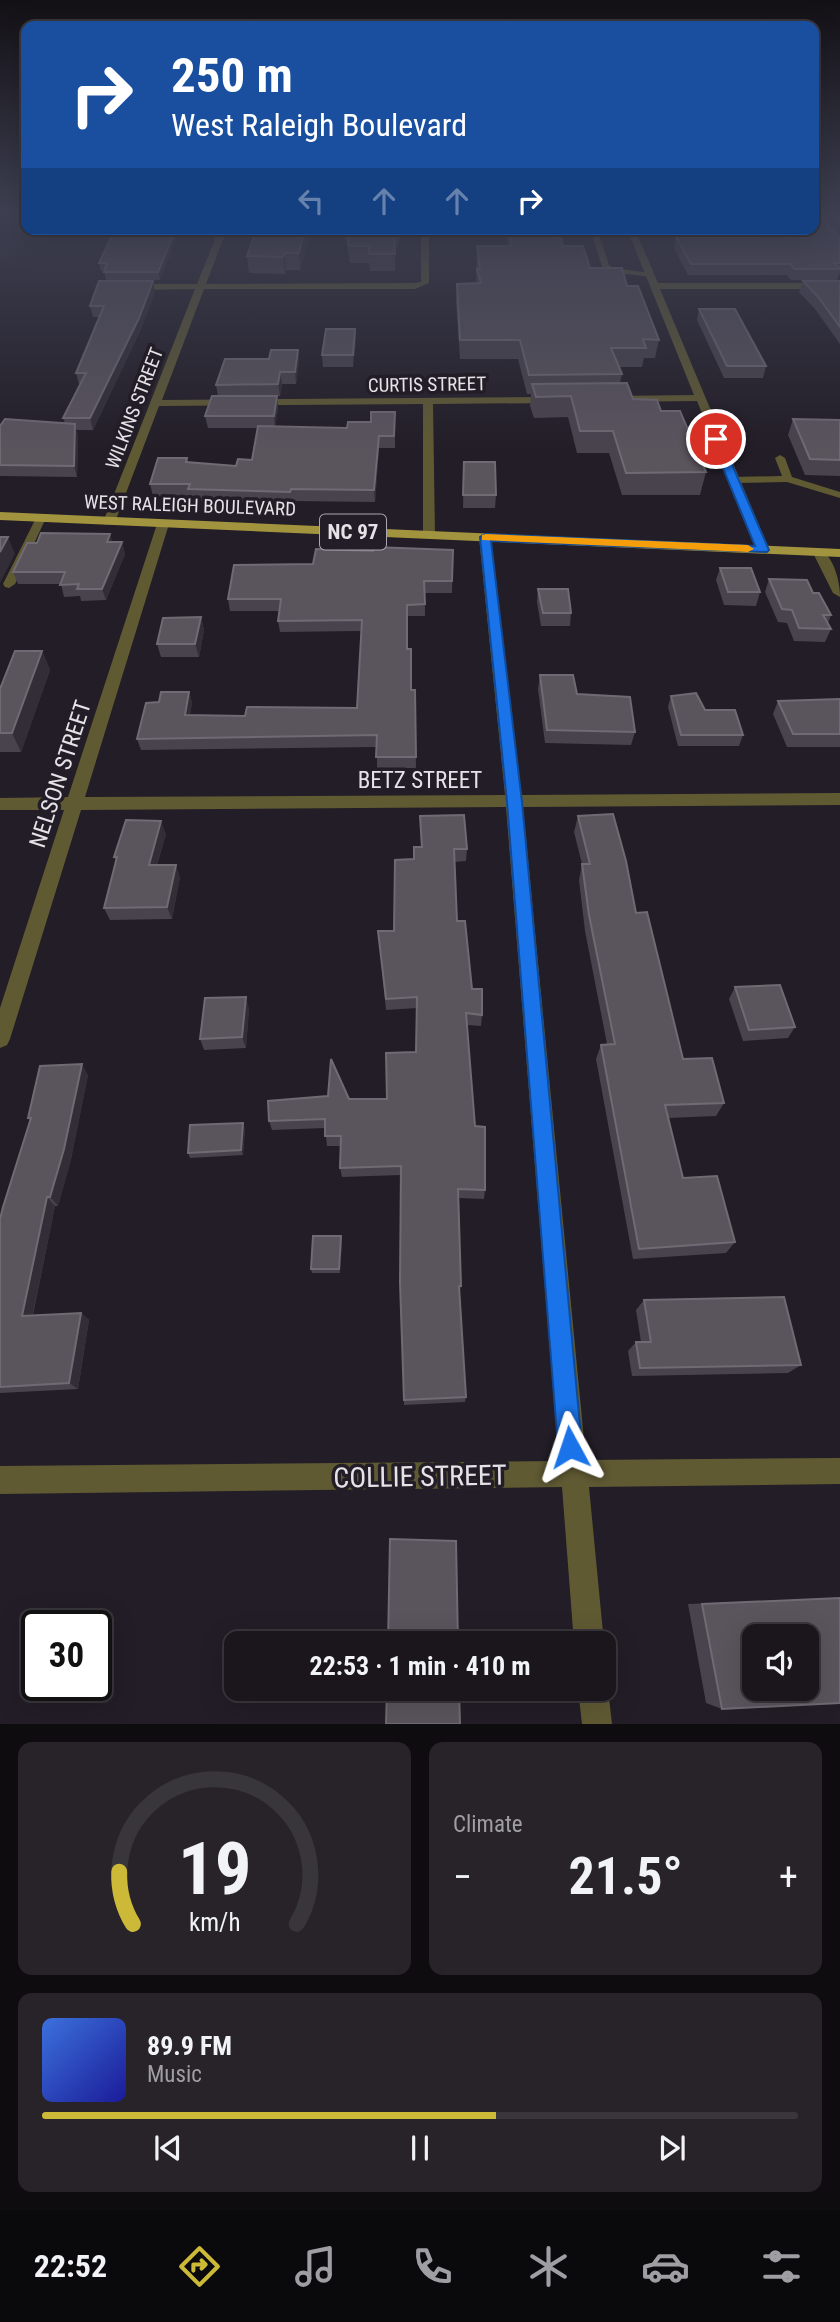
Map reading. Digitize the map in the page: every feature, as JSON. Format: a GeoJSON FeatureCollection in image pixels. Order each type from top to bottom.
{"type":"FeatureCollection","features":[{"type":"Feature","properties":{"kind":"main road","name":"WEST RALEIGH BOULEVARD"},"geometry":{"type":"LineString","coordinates":[[0,516],[840,554]]}},
{"type":"Feature","properties":{"kind":"street","name":"WILKINS STREET"},"geometry":{"type":"LineString","coordinates":[[109,522],[198,292]]}},
{"type":"Feature","properties":{"kind":"street"},"geometry":{"type":"LineString","coordinates":[[657,292],[763,550]]}},
{"type":"Feature","properties":{"kind":"street"},"geometry":{"type":"LineString","coordinates":[[604,399],[699,398]]}},
{"type":"Feature","properties":{"kind":"street","name":"CURTIS STREET"},"geometry":{"type":"LineString","coordinates":[[155,403],[564,400]]}},
{"type":"Feature","properties":{"kind":"street"},"geometry":{"type":"LineString","coordinates":[[428,401],[429,535]]}},
{"type":"Feature","properties":{"kind":"street","name":"NELSON STREET"},"geometry":{"type":"LineString","coordinates":[[0,1039],[163,524]]}},
{"type":"Feature","properties":{"kind":"street"},"geometry":{"type":"LineString","coordinates":[[485,537],[514,802],[588,1631]]}},
{"type":"Feature","properties":{"kind":"street"},"geometry":{"type":"LineString","coordinates":[[819,553],[840,593]]}},
{"type":"Feature","properties":{"kind":"street","name":"BETZ STREET"},"geometry":{"type":"LineString","coordinates":[[0,804],[840,799]]}},
{"type":"Feature","properties":{"kind":"street","name":"COLLIE STREET"},"geometry":{"type":"LineString","coordinates":[[0,1479],[840,1471]]}},
{"type":"Feature","properties":{"kind":"street"},"geometry":{"type":"LineString","coordinates":[[594,1701],[597,1724]]}},
{"type":"Feature","properties":{"kind":"lane"},"geometry":{"type":"LineString","coordinates":[[780,458],[788,479]]}},
{"type":"Feature","properties":{"kind":"lane"},"geometry":{"type":"LineString","coordinates":[[733,480],[788,479],[840,495]]}},
{"type":"Feature","properties":{"kind":"lane"},"geometry":{"type":"LineString","coordinates":[[9,584],[41,518]]}},
{"type":"Feature","properties":{"kind":"lane"},"geometry":{"type":"LineString","coordinates":[[13,547],[27,548]]}},
{"type":"Feature","properties":{"kind":"building"},"geometry":{"type":"Polygon","coordinates":[[[95,292],[149,292],[90,418],[63,418],[86,373],[76,373],[104,306],[90,306],[95,292]]]}},
{"type":"Feature","properties":{"kind":"building"},"geometry":{"type":"Polygon","coordinates":[[[457,292],[641,292],[659,340],[643,339],[646,348],[611,348],[622,374],[529,375],[520,340],[460,340],[457,292]]]}},
{"type":"Feature","properties":{"kind":"building"},"geometry":{"type":"Polygon","coordinates":[[[814,292],[840,292],[840,327],[814,292]]]}},
{"type":"Feature","properties":{"kind":"building"},"geometry":{"type":"Polygon","coordinates":[[[699,309],[735,309],[766,366],[727,366],[699,309]]]}},
{"type":"Feature","properties":{"kind":"building"},"geometry":{"type":"Polygon","coordinates":[[[326,329],[355,329],[353,355],[322,355],[326,329]]]}},
{"type":"Feature","properties":{"kind":"building"},"geometry":{"type":"Polygon","coordinates":[[[271,350],[298,350],[295,372],[280,372],[278,384],[216,385],[225,359],[269,359],[271,350]]]}},
{"type":"Feature","properties":{"kind":"building"},"geometry":{"type":"Polygon","coordinates":[[[627,383],[633,399],[657,400],[661,411],[680,411],[706,472],[626,473],[613,431],[580,431],[571,396],[536,397],[532,384],[627,383]]]}},
{"type":"Feature","properties":{"kind":"building"},"geometry":{"type":"Polygon","coordinates":[[[212,396],[277,396],[274,416],[205,416],[212,396]]]}},
{"type":"Feature","properties":{"kind":"building"},"geometry":{"type":"Polygon","coordinates":[[[371,412],[395,412],[394,436],[379,436],[374,490],[291,489],[290,492],[188,489],[190,484],[150,484],[158,458],[187,458],[186,462],[236,466],[238,459],[252,460],[258,426],[347,428],[348,422],[371,422],[371,412]]]}},
{"type":"Feature","properties":{"kind":"building"},"geometry":{"type":"Polygon","coordinates":[[[5,419],[75,424],[74,466],[0,465],[0,426],[5,419]]]}},
{"type":"Feature","properties":{"kind":"building"},"geometry":{"type":"Polygon","coordinates":[[[793,419],[840,420],[840,460],[810,459],[793,419]]]}},
{"type":"Feature","properties":{"kind":"building"},"geometry":{"type":"Polygon","coordinates":[[[464,462],[495,462],[496,495],[463,495],[464,462]]]}},
{"type":"Feature","properties":{"kind":"building"},"geometry":{"type":"Polygon","coordinates":[[[41,533],[110,534],[107,542],[122,542],[102,589],[77,589],[79,584],[60,585],[65,572],[13,572],[27,543],[37,543],[41,533]]]}},
{"type":"Feature","properties":{"kind":"building"},"geometry":{"type":"Polygon","coordinates":[[[0,537],[8,537],[0,552],[0,537]]]}},
{"type":"Feature","properties":{"kind":"building"},"geometry":{"type":"Polygon","coordinates":[[[373,547],[453,550],[452,581],[424,581],[425,604],[407,605],[407,649],[411,649],[411,690],[415,690],[416,757],[376,757],[377,735],[137,739],[146,703],[159,702],[161,692],[189,692],[185,715],[245,716],[247,707],[357,708],[362,620],[278,621],[281,599],[228,599],[234,565],[313,564],[316,549],[373,551],[373,547]]]}},
{"type":"Feature","properties":{"kind":"building"},"geometry":{"type":"Polygon","coordinates":[[[720,568],[751,568],[760,592],[728,592],[720,568]]]}},
{"type":"Feature","properties":{"kind":"building"},"geometry":{"type":"Polygon","coordinates":[[[769,579],[807,580],[813,593],[819,593],[831,615],[823,615],[831,629],[799,628],[792,610],[782,609],[769,579]]]}},
{"type":"Feature","properties":{"kind":"building"},"geometry":{"type":"Polygon","coordinates":[[[538,589],[568,589],[571,613],[543,613],[538,589]]]}},
{"type":"Feature","properties":{"kind":"building"},"geometry":{"type":"Polygon","coordinates":[[[201,617],[195,644],[157,644],[163,618],[201,617]]]}},
{"type":"Feature","properties":{"kind":"building"},"geometry":{"type":"Polygon","coordinates":[[[15,651],[42,651],[12,733],[0,733],[0,689],[15,651]]]}},
{"type":"Feature","properties":{"kind":"building"},"geometry":{"type":"Polygon","coordinates":[[[540,675],[573,675],[577,694],[630,697],[635,732],[547,730],[540,675]]]}},
{"type":"Feature","properties":{"kind":"building"},"geometry":{"type":"Polygon","coordinates":[[[696,693],[705,710],[735,710],[743,735],[681,735],[671,696],[696,693]]]}},
{"type":"Feature","properties":{"kind":"building"},"geometry":{"type":"Polygon","coordinates":[[[840,699],[840,734],[793,734],[778,701],[840,699]]]}},
{"type":"Feature","properties":{"kind":"building"},"geometry":{"type":"Polygon","coordinates":[[[613,814],[636,913],[647,912],[683,1059],[712,1058],[724,1103],[665,1105],[683,1178],[717,1176],[735,1242],[639,1249],[601,1045],[615,1044],[589,915],[582,864],[590,864],[578,816],[613,814]]]}},
{"type":"Feature","properties":{"kind":"building"},"geometry":{"type":"Polygon","coordinates":[[[464,815],[467,849],[454,849],[457,921],[465,921],[472,989],[482,989],[482,1015],[466,1013],[475,1126],[485,1127],[485,1190],[458,1189],[459,1286],[466,1397],[404,1400],[400,1282],[401,1166],[340,1168],[341,1136],[325,1136],[325,1119],[269,1121],[268,1101],[328,1096],[331,1059],[349,1099],[387,1099],[386,1053],[416,1052],[417,997],[386,999],[378,931],[394,931],[395,860],[414,859],[414,847],[422,847],[420,816],[464,815]]]}},
{"type":"Feature","properties":{"kind":"building"},"geometry":{"type":"Polygon","coordinates":[[[126,820],[161,821],[149,865],[176,865],[167,907],[104,908],[117,857],[114,857],[126,820]]]}},
{"type":"Feature","properties":{"kind":"building"},"geometry":{"type":"Polygon","coordinates":[[[780,985],[795,1027],[749,1030],[735,987],[780,985]]]}},
{"type":"Feature","properties":{"kind":"building"},"geometry":{"type":"Polygon","coordinates":[[[246,997],[242,1037],[200,1039],[205,998],[246,997]]]}},
{"type":"Feature","properties":{"kind":"building"},"geometry":{"type":"Polygon","coordinates":[[[82,1064],[64,1149],[50,1197],[47,1197],[22,1316],[81,1313],[69,1383],[0,1387],[0,1219],[3,1207],[31,1118],[28,1118],[40,1066],[82,1064]]]}},
{"type":"Feature","properties":{"kind":"building"},"geometry":{"type":"Polygon","coordinates":[[[243,1123],[241,1150],[188,1153],[190,1125],[243,1123]]]}},
{"type":"Feature","properties":{"kind":"building"},"geometry":{"type":"Polygon","coordinates":[[[313,1236],[341,1236],[339,1269],[311,1269],[313,1236]]]}},
{"type":"Feature","properties":{"kind":"building"},"geometry":{"type":"Polygon","coordinates":[[[784,1297],[801,1365],[640,1368],[636,1342],[651,1342],[644,1300],[784,1297]]]}},
{"type":"Feature","properties":{"kind":"building"},"geometry":{"type":"Polygon","coordinates":[[[390,1539],[456,1541],[458,1631],[388,1631],[390,1539]]]}},
{"type":"Feature","properties":{"kind":"building"},"geometry":{"type":"Polygon","coordinates":[[[840,1598],[840,1703],[722,1709],[702,1604],[840,1598]]]}},
{"type":"Feature","properties":{"kind":"building"},"geometry":{"type":"Polygon","coordinates":[[[387,1701],[459,1701],[460,1724],[386,1724],[387,1701]]]}},
{"type":"Feature","properties":{"kind":"slow traffic"},"geometry":{"type":"LineString","coordinates":[[486,537],[748,549]]}},
{"type":"Feature","properties":{"kind":"route"},"geometry":{"type":"LineString","coordinates":[[570,1447],[514,802],[485,537],[763,550],[716,439]]}}]}
